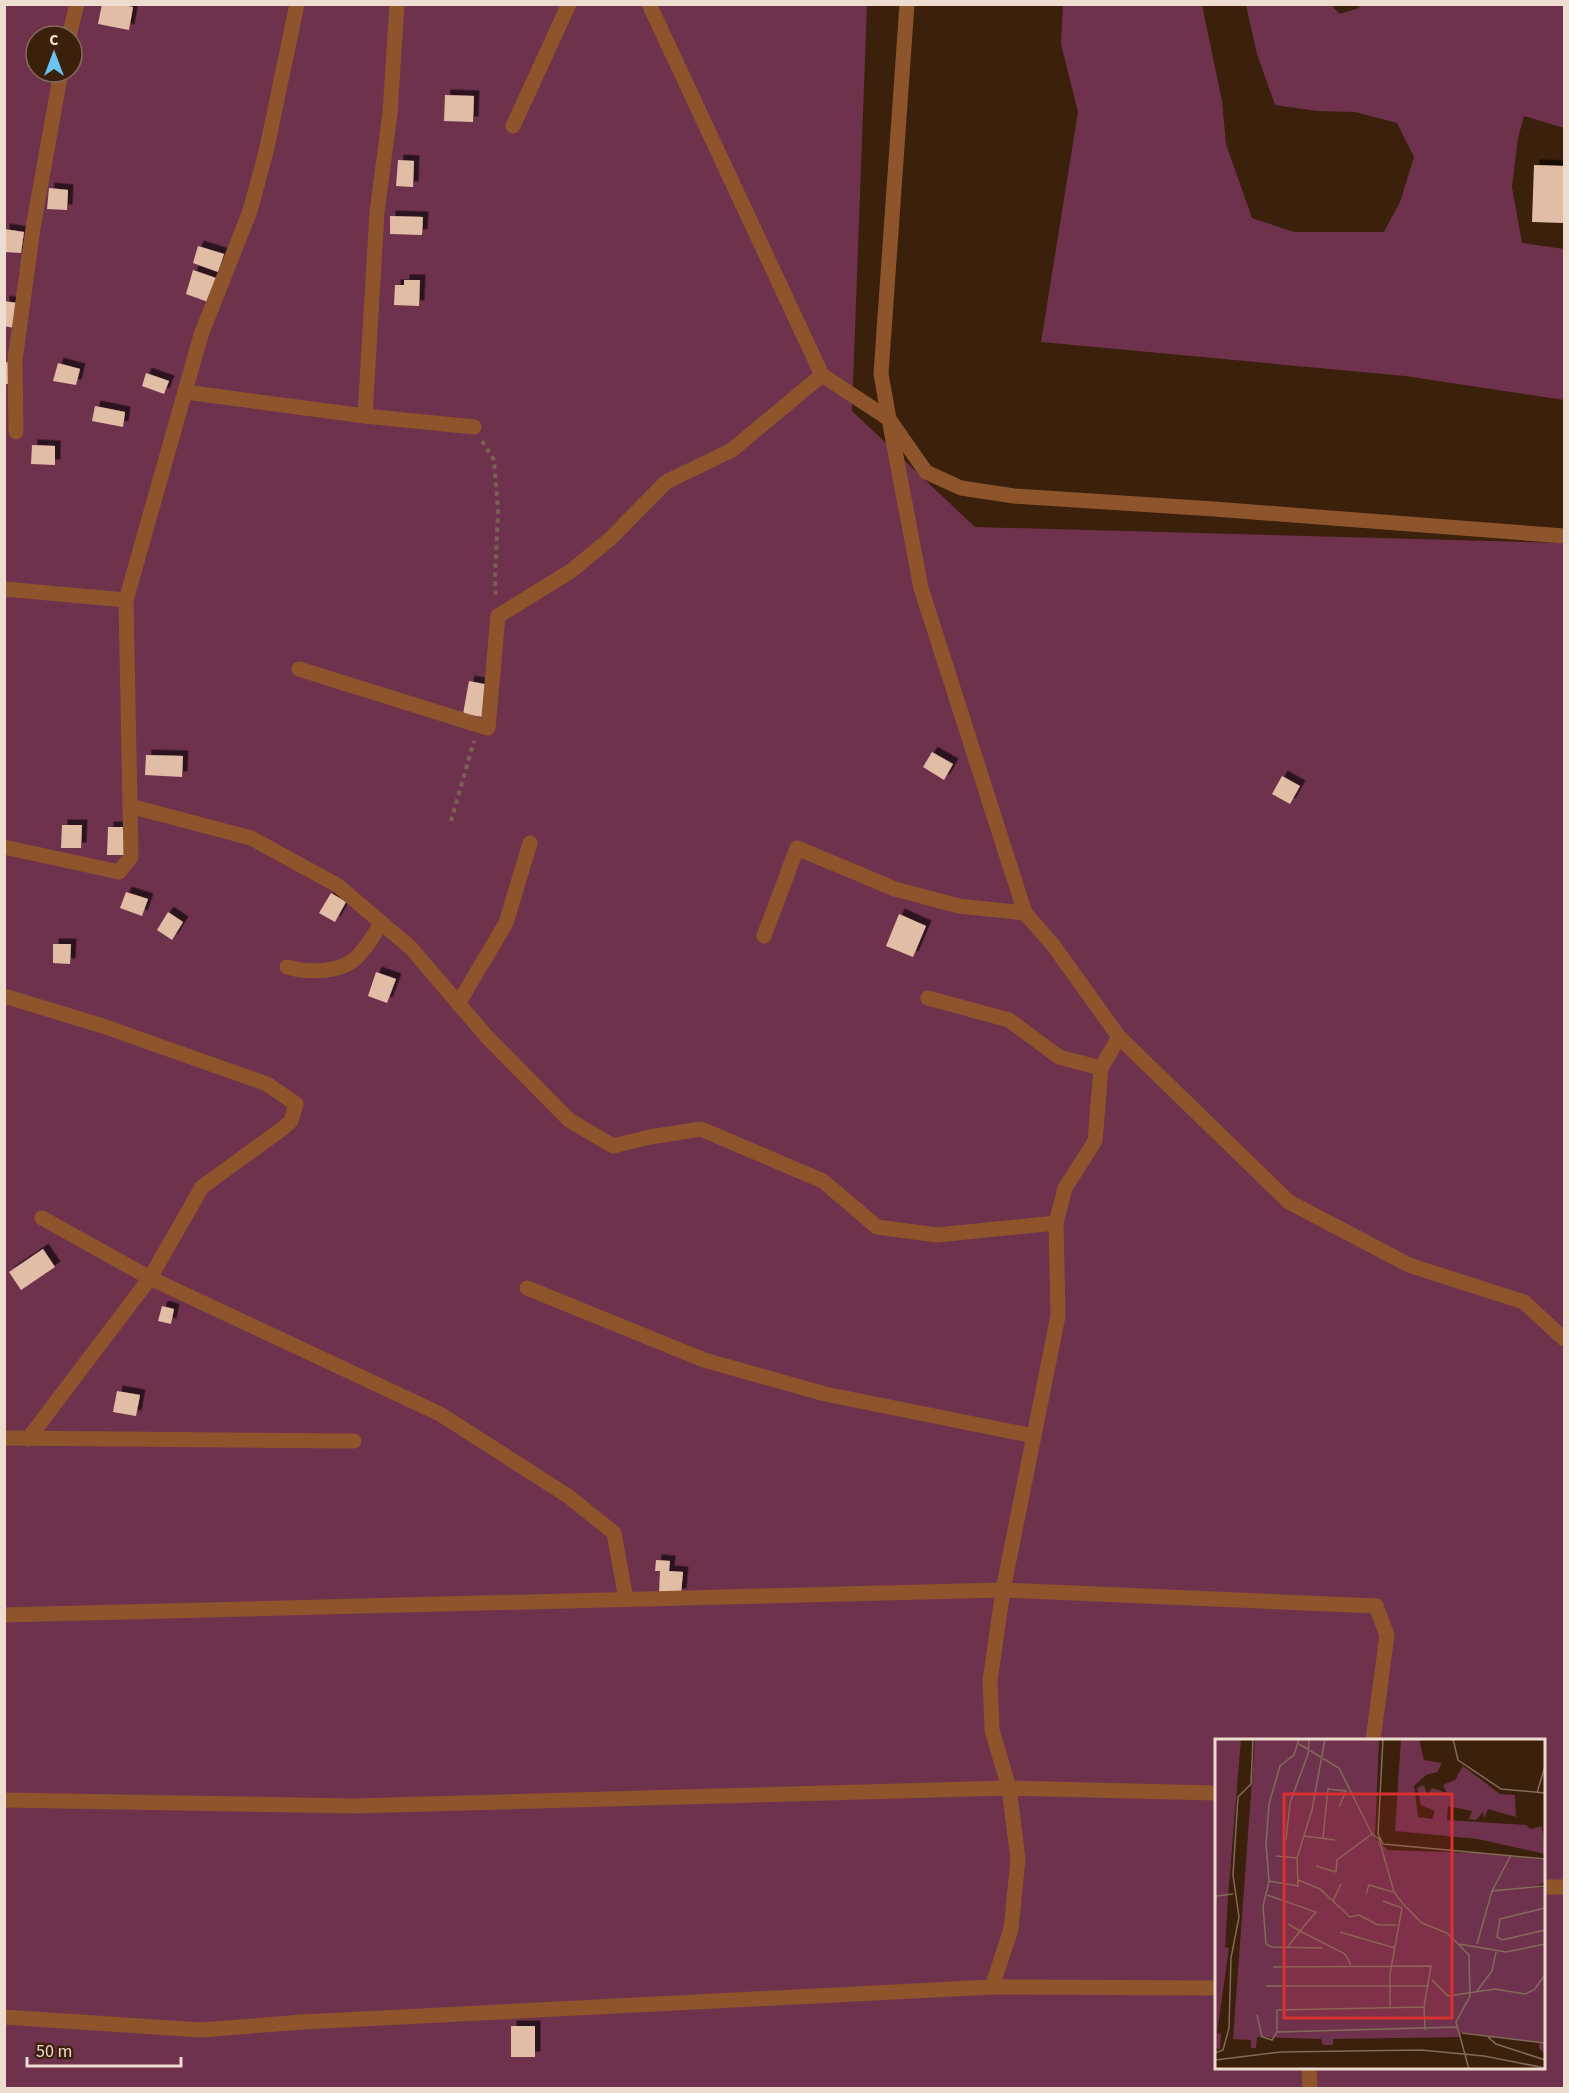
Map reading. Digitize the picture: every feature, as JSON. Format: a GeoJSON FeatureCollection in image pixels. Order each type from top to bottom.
{"type":"FeatureCollection","features":[{"type":"Feature","properties":{"kind":"lane"},"geometry":{"type":"LineString","coordinates":[[72,24],[77,4]]}},
{"type":"Feature","properties":{"kind":"lane"},"geometry":{"type":"LineString","coordinates":[[4,847],[119,872],[131,857],[126,600],[201,335],[250,212],[266,152],[297,4]]}},
{"type":"Feature","properties":{"kind":"lane"},"geometry":{"type":"LineString","coordinates":[[365,416],[377,212],[390,113],[397,4]]}},
{"type":"Feature","properties":{"kind":"lane"},"geometry":{"type":"LineString","coordinates":[[513,126],[569,4]]}},
{"type":"Feature","properties":{"kind":"lane"},"geometry":{"type":"LineString","coordinates":[[649,4],[822,375],[889,419],[926,472],[961,488],[1014,496],[1564,536]]}},
{"type":"Feature","properties":{"kind":"lane"},"geometry":{"type":"LineString","coordinates":[[907,4],[881,374],[921,588],[1025,914],[1053,945],[1119,1036],[1289,1202],[1409,1265],[1524,1302],[1564,1339]]}},
{"type":"Feature","properties":{"kind":"lane"},"geometry":{"type":"LineString","coordinates":[[16,432],[15,360],[33,228],[59,84]]}},
{"type":"Feature","properties":{"kind":"lane"},"geometry":{"type":"LineString","coordinates":[[299,669],[488,728],[498,616],[571,571],[610,539],[666,482],[732,450],[822,375]]}},
{"type":"Feature","properties":{"kind":"lane"},"geometry":{"type":"LineString","coordinates":[[185,392],[365,416],[474,426]]}},
{"type":"Feature","properties":{"kind":"lane"},"geometry":{"type":"LineString","coordinates":[[4,589],[126,600]]}},
{"type":"Feature","properties":{"kind":"lane"},"geometry":{"type":"LineString","coordinates":[[130,806],[251,838],[337,885],[411,948],[487,1037],[569,1120],[613,1146],[650,1137],[701,1129],[823,1181],[877,1227],[937,1235],[1056,1223]]}},
{"type":"Feature","properties":{"kind":"lane"},"geometry":{"type":"LineString","coordinates":[[458,1004],[506,923],[530,843]]}},
{"type":"Feature","properties":{"kind":"lane"},"geometry":{"type":"LineString","coordinates":[[764,936],[797,848],[895,889],[959,906],[1025,914]]}},
{"type":"Feature","properties":{"kind":"lane"},"geometry":{"type":"LineString","coordinates":[[287,967],[298,970],[330,970],[356,959],[382,923]]}},
{"type":"Feature","properties":{"kind":"lane"},"geometry":{"type":"LineString","coordinates":[[4,996],[103,1026],[267,1084],[296,1104],[287,1125],[202,1187],[150,1278],[28,1439]]}},
{"type":"Feature","properties":{"kind":"lane"},"geometry":{"type":"LineString","coordinates":[[928,998],[1009,1020],[1059,1057],[1101,1068]]}},
{"type":"Feature","properties":{"kind":"lane"},"geometry":{"type":"LineString","coordinates":[[992,1987],[1011,1929],[1018,1859],[1009,1788],[992,1730],[990,1681],[1003,1590],[1058,1316],[1056,1223],[1065,1188],[1095,1141],[1101,1068],[1119,1036]]}},
{"type":"Feature","properties":{"kind":"lane"},"geometry":{"type":"LineString","coordinates":[[42,1218],[150,1278],[440,1414],[568,1496],[614,1533],[626,1599]]}},
{"type":"Feature","properties":{"kind":"lane"},"geometry":{"type":"LineString","coordinates":[[527,1288],[704,1360],[825,1394],[1034,1436]]}},
{"type":"Feature","properties":{"kind":"lane"},"geometry":{"type":"LineString","coordinates":[[4,1438],[354,1441]]}},
{"type":"Feature","properties":{"kind":"lane"},"geometry":{"type":"LineString","coordinates":[[4,1616],[1003,1590],[1376,1606],[1387,1635],[1377,1738]]}},
{"type":"Feature","properties":{"kind":"lane"},"geometry":{"type":"LineString","coordinates":[[4,1800],[353,1806],[1009,1788],[1215,1793]]}},
{"type":"Feature","properties":{"kind":"lane"},"geometry":{"type":"LineString","coordinates":[[1545,1887],[1564,1887]]}},
{"type":"Feature","properties":{"kind":"lane"},"geometry":{"type":"LineString","coordinates":[[4,2017],[201,2030],[303,2022],[992,1987],[1215,1988]]}},
{"type":"Feature","properties":{"kind":"lane"},"geometry":{"type":"LineString","coordinates":[[1309,2069],[1310,2088]]}},
{"type":"Feature","properties":{"kind":"path"},"geometry":{"type":"LineString","coordinates":[[474,426],[494,460],[498,511],[495,579],[498,616]]}},
{"type":"Feature","properties":{"kind":"path"},"geometry":{"type":"LineString","coordinates":[[451,821],[478,726]]}},
{"type":"Feature","properties":{"kind":"shaded area"},"geometry":{"type":"Polygon","coordinates":[[[5,5],[867,5],[852,411],[975,527],[1564,543],[1564,2088],[5,2088],[5,5]]]}},
{"type":"Feature","properties":{"kind":"shaded area"},"geometry":{"type":"Polygon","coordinates":[[[1063,5],[1202,5],[1222,101],[1226,144],[1252,218],[1294,232],[1384,232],[1400,202],[1414,157],[1397,123],[1355,112],[1317,111],[1275,105],[1257,54],[1246,5],[1331,5],[1340,14],[1359,8],[1360,5],[1564,5],[1564,128],[1524,116],[1518,138],[1512,187],[1522,243],[1564,249],[1564,400],[1405,376],[1041,342],[1078,112],[1061,44],[1063,5]]]}},
{"type":"Feature","properties":{"kind":"building"},"geometry":{"type":"Polygon","coordinates":[[[102,4],[133,7],[129,30],[98,24],[102,4]]]}},
{"type":"Feature","properties":{"kind":"building"},"geometry":{"type":"Polygon","coordinates":[[[445,95],[474,96],[473,122],[444,121],[445,95]]]}},
{"type":"Feature","properties":{"kind":"building"},"geometry":{"type":"Polygon","coordinates":[[[398,160],[414,161],[413,187],[396,186],[398,160]]]}},
{"type":"Feature","properties":{"kind":"building"},"geometry":{"type":"Polygon","coordinates":[[[1534,165],[1564,166],[1564,223],[1532,222],[1534,165]]]}},
{"type":"Feature","properties":{"kind":"building"},"geometry":{"type":"Polygon","coordinates":[[[49,188],[68,190],[67,210],[47,209],[49,188]]]}},
{"type":"Feature","properties":{"kind":"building"},"geometry":{"type":"Polygon","coordinates":[[[390,216],[423,217],[422,235],[390,234],[390,216]]]}},
{"type":"Feature","properties":{"kind":"building"},"geometry":{"type":"Polygon","coordinates":[[[4,229],[24,232],[21,253],[4,252],[4,229]]]}},
{"type":"Feature","properties":{"kind":"building"},"geometry":{"type":"Polygon","coordinates":[[[198,246],[224,254],[218,272],[193,263],[198,246]]]}},
{"type":"Feature","properties":{"kind":"building"},"geometry":{"type":"Polygon","coordinates":[[[193,270],[216,278],[208,302],[186,294],[193,270]]]}},
{"type":"Feature","properties":{"kind":"building"},"geometry":{"type":"Polygon","coordinates":[[[404,280],[420,280],[419,306],[394,305],[395,285],[404,285],[404,280]]]}},
{"type":"Feature","properties":{"kind":"building"},"geometry":{"type":"Polygon","coordinates":[[[4,301],[17,303],[14,328],[4,326],[4,301]]]}},
{"type":"Feature","properties":{"kind":"building"},"geometry":{"type":"Polygon","coordinates":[[[4,362],[13,363],[12,384],[4,384],[4,362]]]}},
{"type":"Feature","properties":{"kind":"building"},"geometry":{"type":"Polygon","coordinates":[[[58,363],[80,369],[76,385],[53,381],[58,363]]]}},
{"type":"Feature","properties":{"kind":"building"},"geometry":{"type":"Polygon","coordinates":[[[146,373],[169,381],[164,394],[142,386],[146,373]]]}},
{"type":"Feature","properties":{"kind":"building"},"geometry":{"type":"Polygon","coordinates":[[[95,406],[125,412],[123,427],[92,421],[95,406]]]}},
{"type":"Feature","properties":{"kind":"building"},"geometry":{"type":"Polygon","coordinates":[[[32,445],[55,446],[55,465],[31,464],[32,445]]]}},
{"type":"Feature","properties":{"kind":"building"},"geometry":{"type":"Polygon","coordinates":[[[469,681],[489,685],[483,717],[463,714],[469,681]]]}},
{"type":"Feature","properties":{"kind":"building"},"geometry":{"type":"Polygon","coordinates":[[[932,752],[953,764],[944,780],[923,767],[932,752]]]}},
{"type":"Feature","properties":{"kind":"building"},"geometry":{"type":"Polygon","coordinates":[[[146,755],[183,756],[182,777],[145,775],[146,755]]]}},
{"type":"Feature","properties":{"kind":"building"},"geometry":{"type":"Polygon","coordinates":[[[1282,776],[1300,786],[1290,804],[1272,794],[1282,776]]]}},
{"type":"Feature","properties":{"kind":"building"},"geometry":{"type":"Polygon","coordinates":[[[62,825],[82,825],[81,848],[61,848],[62,825]]]}},
{"type":"Feature","properties":{"kind":"building"},"geometry":{"type":"Polygon","coordinates":[[[108,827],[124,827],[124,855],[107,855],[108,827]]]}},
{"type":"Feature","properties":{"kind":"building"},"geometry":{"type":"Polygon","coordinates":[[[126,892],[148,899],[142,916],[120,908],[126,892]]]}},
{"type":"Feature","properties":{"kind":"building"},"geometry":{"type":"Polygon","coordinates":[[[331,893],[346,902],[335,922],[319,913],[331,893]]]}},
{"type":"Feature","properties":{"kind":"building"},"geometry":{"type":"Polygon","coordinates":[[[168,912],[183,922],[172,940],[157,930],[168,912]]]}},
{"type":"Feature","properties":{"kind":"building"},"geometry":{"type":"Polygon","coordinates":[[[899,914],[926,926],[913,957],[886,946],[899,914]]]}},
{"type":"Feature","properties":{"kind":"building"},"geometry":{"type":"Polygon","coordinates":[[[53,944],[71,944],[70,964],[53,963],[53,944]]]}},
{"type":"Feature","properties":{"kind":"building"},"geometry":{"type":"Polygon","coordinates":[[[376,972],[396,979],[387,1003],[368,996],[376,972]]]}},
{"type":"Feature","properties":{"kind":"building"},"geometry":{"type":"Polygon","coordinates":[[[43,1249],[55,1267],[21,1290],[9,1272],[43,1249]]]}},
{"type":"Feature","properties":{"kind":"building"},"geometry":{"type":"Polygon","coordinates":[[[162,1306],[174,1309],[171,1324],[158,1321],[162,1306]]]}},
{"type":"Feature","properties":{"kind":"building"},"geometry":{"type":"Polygon","coordinates":[[[117,1391],[140,1395],[136,1416],[113,1412],[117,1391]]]}},
{"type":"Feature","properties":{"kind":"building"},"geometry":{"type":"Polygon","coordinates":[[[656,1560],[670,1561],[669,1571],[683,1572],[681,1594],[659,1593],[660,1571],[655,1571],[656,1560]]]}},
{"type":"Feature","properties":{"kind":"building"},"geometry":{"type":"Polygon","coordinates":[[[511,2026],[535,2026],[535,2057],[511,2057],[511,2026]]]}}]}
